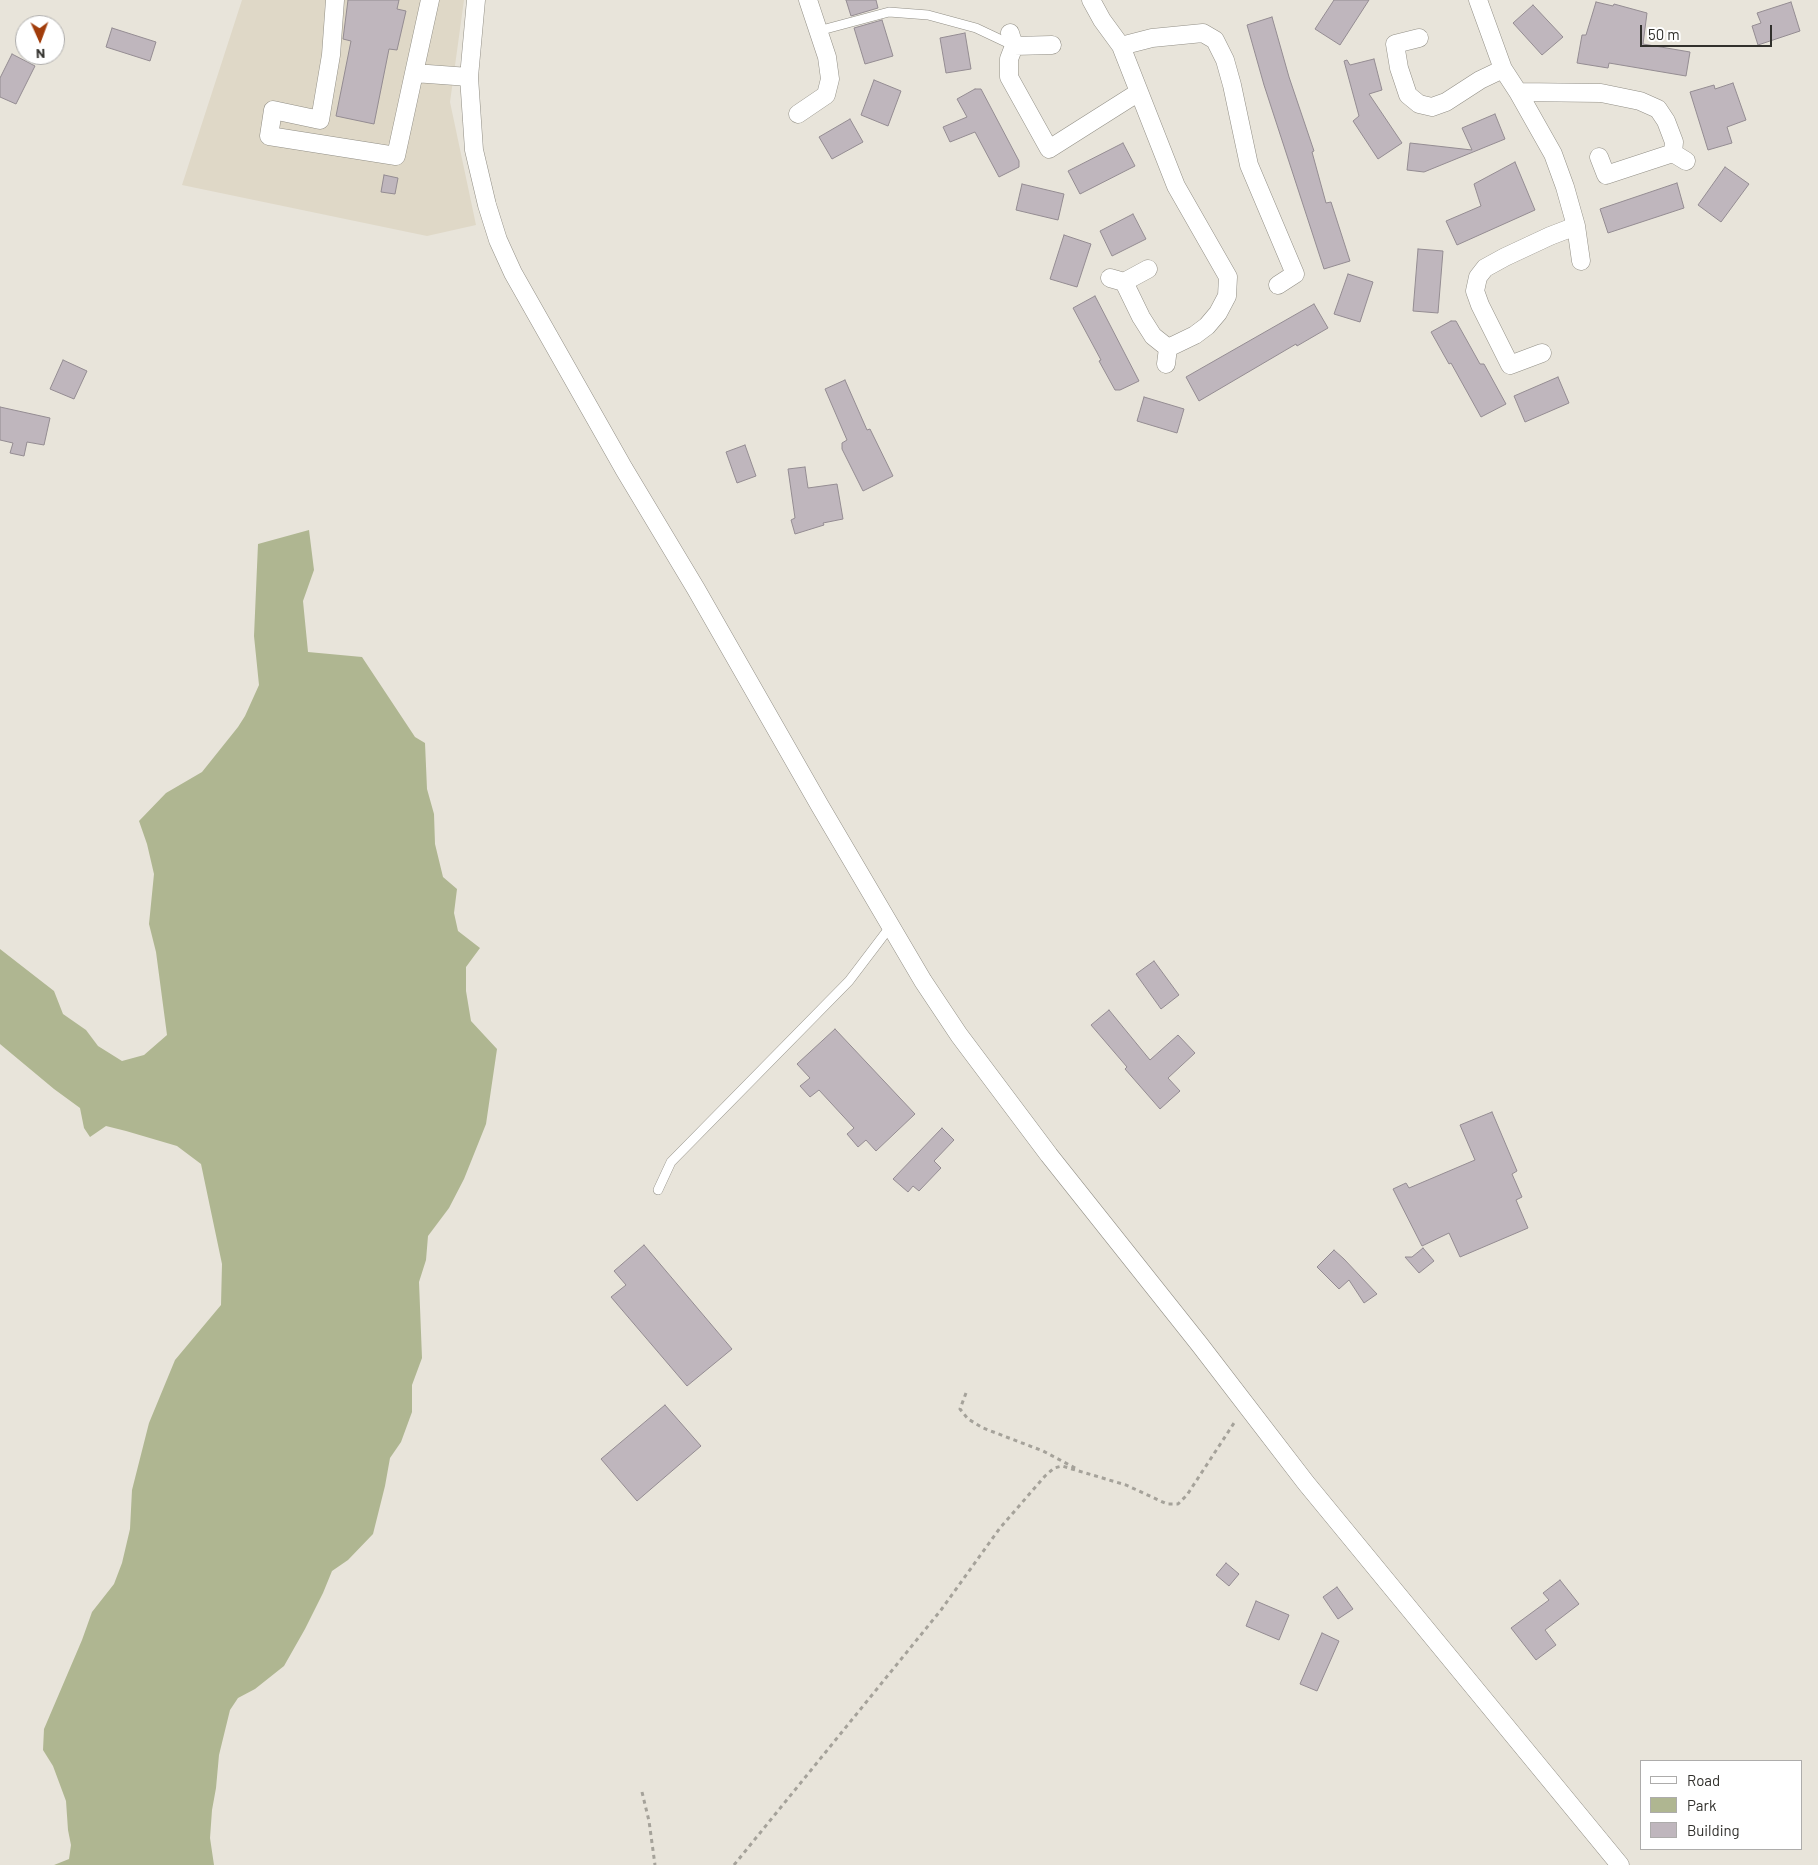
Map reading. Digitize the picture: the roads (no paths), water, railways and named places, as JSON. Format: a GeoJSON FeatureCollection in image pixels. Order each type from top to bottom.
{"type":"FeatureCollection","features":[{"type":"Feature","properties":{"kind":"street"},"geometry":{"type":"LineString","coordinates":[[335,0],[331,55],[320,120],[272,110],[268,136],[396,156],[430,0]]}},
{"type":"Feature","properties":{"kind":"street"},"geometry":{"type":"LineString","coordinates":[[476,0],[469,77],[474,150],[486,205],[512,273],[890,927],[959,1035],[1049,1156],[1246,1404],[1318,1498],[1620,1865]]}},
{"type":"Feature","properties":{"kind":"street"},"geometry":{"type":"LineString","coordinates":[[798,114],[826,96],[830,79],[827,57],[808,0]]}},
{"type":"Feature","properties":{"kind":"street"},"geometry":{"type":"LineString","coordinates":[[1091,0],[1102,20],[1121,46],[1176,186],[1228,277],[1226,296],[1218,313],[1208,326],[1167,356],[1117,280],[1148,269]]}},
{"type":"Feature","properties":{"kind":"street"},"geometry":{"type":"LineString","coordinates":[[1478,0],[1503,69],[1553,154],[1576,226],[1581,261]]}},
{"type":"Feature","properties":{"kind":"street"},"geometry":{"type":"LineString","coordinates":[[1121,46],[1152,38],[1202,34],[1215,40],[1225,60],[1232,85],[1249,165],[1295,274],[1278,285]]}},
{"type":"Feature","properties":{"kind":"street"},"geometry":{"type":"LineString","coordinates":[[1419,38],[1395,44],[1399,68],[1408,95],[1419,104],[1432,106],[1446,102],[1480,80],[1503,69]]}},
{"type":"Feature","properties":{"kind":"street"},"geometry":{"type":"LineString","coordinates":[[1052,45],[1012,39],[1009,59],[1009,77],[1049,149],[1139,92]]}},
{"type":"Feature","properties":{"kind":"street"},"geometry":{"type":"LineString","coordinates":[[414,72],[469,77]]}},
{"type":"Feature","properties":{"kind":"street"},"geometry":{"type":"LineString","coordinates":[[1518,92],[1569,91],[1601,93],[1640,101],[1658,109],[1666,121],[1679,157],[1606,175],[1599,157]]}},
{"type":"Feature","properties":{"kind":"street"},"geometry":{"type":"LineString","coordinates":[[1542,354],[1510,365],[1480,305],[1475,291],[1478,277],[1485,268],[1505,257],[1576,226]]}},
{"type":"Feature","properties":{"kind":"lane"},"geometry":{"type":"LineString","coordinates":[[818,32],[889,12],[928,15],[1012,39]]}},
{"type":"Feature","properties":{"kind":"lane"},"geometry":{"type":"LineString","coordinates":[[658,1190],[671,1162],[849,981],[890,927]]}}]}
